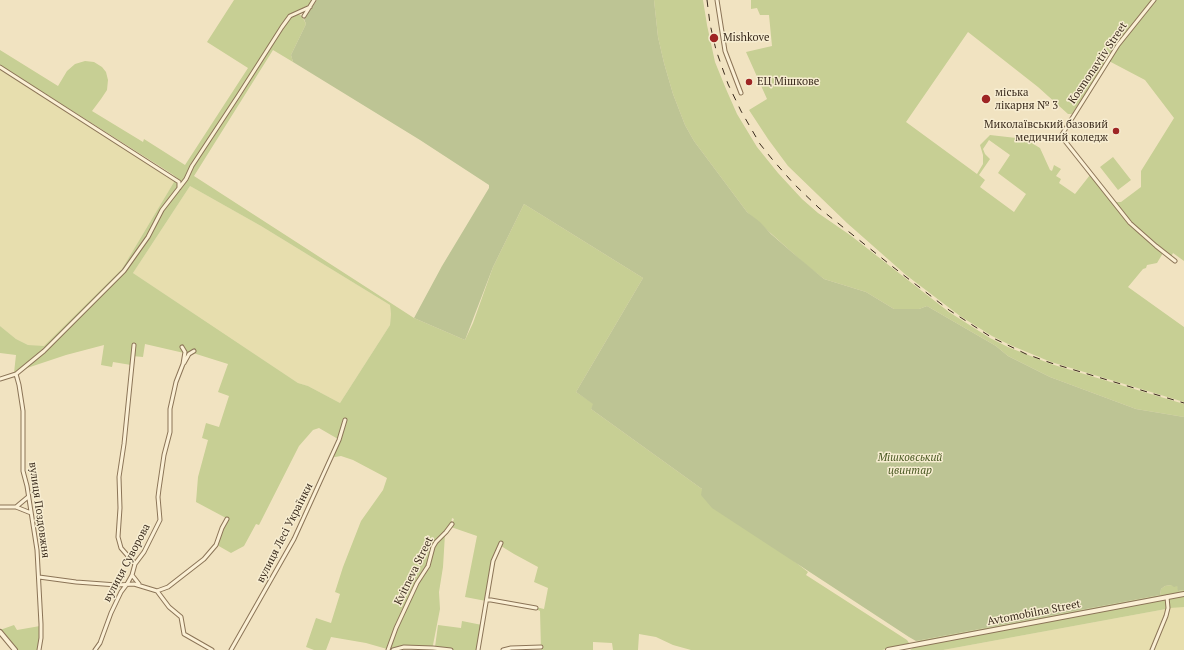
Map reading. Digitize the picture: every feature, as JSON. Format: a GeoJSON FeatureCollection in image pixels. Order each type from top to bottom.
{"type":"FeatureCollection","features":[{"type":"Feature","properties":{"kind":"street"},"geometry":{"type":"LineString","coordinates":[[304,16],[314,0]]}},
{"type":"Feature","properties":{"kind":"street"},"geometry":{"type":"LineString","coordinates":[[717,0],[725,51],[741,93]]}},
{"type":"Feature","properties":{"kind":"street","name":"Kosmonavtiv Street"},"geometry":{"type":"LineString","coordinates":[[1154,0],[1118,45],[1061,136],[1130,222],[1175,261]]}},
{"type":"Feature","properties":{"kind":"street"},"geometry":{"type":"LineString","coordinates":[[0,379],[16,374],[44,351],[124,271],[148,237],[162,210],[182,184],[192,166],[282,27],[290,16],[310,7]]}},
{"type":"Feature","properties":{"kind":"street"},"geometry":{"type":"LineString","coordinates":[[0,67],[182,184]]}},
{"type":"Feature","properties":{"kind":"street"},"geometry":{"type":"LineString","coordinates":[[178,189],[179,182]]}},
{"type":"Feature","properties":{"kind":"street"},"geometry":{"type":"LineString","coordinates":[[134,345],[124,444],[119,476],[120,508],[118,537],[121,548],[135,564]]}},
{"type":"Feature","properties":{"kind":"street","name":"вулиця Суворова"},"geometry":{"type":"LineString","coordinates":[[182,347],[185,352],[183,364]]}},
{"type":"Feature","properties":{"kind":"street","name":"вулиця Суворова"},"geometry":{"type":"LineString","coordinates":[[95,650],[100,643],[111,612],[132,575],[135,564],[144,552],[160,520],[158,493],[164,455],[170,432],[170,409],[176,382],[183,364],[189,354],[194,351]]}},
{"type":"Feature","properties":{"kind":"street","name":"вулиця Поздовжня"},"geometry":{"type":"LineString","coordinates":[[16,374],[23,411],[22,464],[29,497],[37,550],[41,624],[39,650]]}},
{"type":"Feature","properties":{"kind":"street","name":"вулиця Лесі Українки"},"geometry":{"type":"LineString","coordinates":[[231,650],[294,540],[336,447],[346,420]]}},
{"type":"Feature","properties":{"kind":"street"},"geometry":{"type":"LineString","coordinates":[[16,507],[29,497]]}},
{"type":"Feature","properties":{"kind":"street"},"geometry":{"type":"LineString","coordinates":[[0,507],[16,507],[31,514]]}},
{"type":"Feature","properties":{"kind":"street"},"geometry":{"type":"LineString","coordinates":[[157,591],[168,587],[204,559],[216,545],[227,519]]}},
{"type":"Feature","properties":{"kind":"street","name":"Kvitneva Street"},"geometry":{"type":"LineString","coordinates":[[388,650],[396,628],[417,583],[428,566],[433,547],[452,524]]}},
{"type":"Feature","properties":{"kind":"street"},"geometry":{"type":"LineString","coordinates":[[478,650],[493,561],[501,543]]}},
{"type":"Feature","properties":{"kind":"street"},"geometry":{"type":"LineString","coordinates":[[132,575],[139,584]]}},
{"type":"Feature","properties":{"kind":"street"},"geometry":{"type":"LineString","coordinates":[[39,576],[76,582],[117,585],[139,584],[157,591],[169,607],[181,617],[184,634],[212,650]]}},
{"type":"Feature","properties":{"kind":"street","name":"Avtomobilna Street"},"geometry":{"type":"LineString","coordinates":[[888,650],[909,648],[915,643],[1184,594]]}},
{"type":"Feature","properties":{"kind":"street"},"geometry":{"type":"LineString","coordinates":[[1152,650],[1166,616],[1168,608],[1167,597]]}},
{"type":"Feature","properties":{"kind":"street"},"geometry":{"type":"LineString","coordinates":[[487,600],[536,608]]}},
{"type":"Feature","properties":{"kind":"street"},"geometry":{"type":"LineString","coordinates":[[0,632],[16,650]]}},
{"type":"Feature","properties":{"kind":"street"},"geometry":{"type":"LineString","coordinates":[[393,650],[404,647],[451,650]]}},
{"type":"Feature","properties":{"kind":"street"},"geometry":{"type":"LineString","coordinates":[[503,650],[511,648],[541,647]]}},
{"type":"Feature","properties":{"kind":"shaded area"},"geometry":{"type":"Polygon","coordinates":[[[0,69],[172,178],[174,182],[122,269],[44,347],[28,345],[16,339],[0,326],[0,69]]]}},
{"type":"Feature","properties":{"kind":"shaded area"},"geometry":{"type":"Polygon","coordinates":[[[190,186],[261,226],[390,305],[390,325],[340,403],[308,386],[298,383],[133,273],[190,186]]]}},
{"type":"Feature","properties":{"kind":"shaded area"},"geometry":{"type":"Polygon","coordinates":[[[1181,606],[1184,607],[1184,650],[1154,650],[1170,608],[1181,606]]]}},
{"type":"Feature","properties":{"kind":"shaded area"},"geometry":{"type":"Polygon","coordinates":[[[1166,609],[1150,650],[943,650],[1166,609]]]}},
{"type":"Feature","properties":{"kind":"green space"},"geometry":{"type":"Polygon","coordinates":[[[234,0],[313,0],[309,5],[289,15],[182,182],[172,174],[0,65],[0,50],[58,86],[67,71],[75,64],[85,61],[94,62],[102,67],[106,72],[108,80],[107,90],[92,111],[143,142],[144,139],[185,165],[248,68],[207,42],[234,0]]]}},
{"type":"Feature","properties":{"kind":"green space","name":"Мішковський цвинтар"},"geometry":{"type":"Polygon","coordinates":[[[317,0],[654,0],[658,37],[664,63],[673,94],[685,125],[694,141],[747,212],[824,279],[866,292],[894,309],[919,309],[927,306],[996,346],[1008,356],[1050,377],[1136,409],[1184,417],[1184,590],[1178,591],[1177,586],[1165,586],[1161,589],[1160,595],[916,641],[909,637],[712,508],[701,495],[702,489],[591,409],[593,404],[576,392],[643,278],[524,204],[493,267],[465,340],[414,318],[442,266],[489,188],[489,185],[420,140],[293,62],[291,55],[306,24],[304,19],[317,0]]]}},
{"type":"Feature","properties":{"kind":"green space"},"geometry":{"type":"Polygon","coordinates":[[[654,0],[703,0],[715,62],[737,114],[757,147],[778,173],[802,199],[818,213],[850,235],[949,312],[990,338],[1008,347],[1051,364],[1184,404],[1184,417],[1136,409],[1050,377],[1008,356],[996,346],[927,306],[919,309],[894,309],[866,292],[824,279],[747,212],[694,141],[685,125],[673,94],[664,63],[658,37],[654,0]]]}},
{"type":"Feature","properties":{"kind":"green space"},"geometry":{"type":"Polygon","coordinates":[[[751,0],[1184,0],[1184,261],[1173,253],[1171,257],[1157,246],[1131,222],[1114,202],[1121,202],[1141,187],[1141,171],[1174,118],[1145,80],[1107,60],[1072,114],[1068,114],[1038,87],[968,32],[906,122],[977,174],[983,164],[983,155],[980,145],[990,135],[1025,139],[1040,148],[1050,170],[1052,171],[1054,165],[1061,169],[1056,176],[1061,179],[1059,183],[1075,194],[1090,175],[1129,223],[1163,253],[1157,263],[1147,265],[1146,268],[1143,269],[1128,287],[1184,327],[1184,402],[1051,362],[992,336],[960,316],[906,275],[847,223],[788,166],[749,110],[767,99],[746,52],[772,46],[769,15],[760,15],[757,8],[751,9],[751,0]],[[989,140],[983,149],[985,154],[990,159],[979,175],[985,180],[980,187],[1014,212],[1026,194],[998,173],[1010,155],[989,140]]]}},
{"type":"Feature","properties":{"kind":"green space"},"geometry":{"type":"Polygon","coordinates":[[[298,14],[302,16],[306,24],[291,55],[293,62],[273,50],[194,176],[414,318],[465,340],[473,323],[493,267],[524,204],[643,278],[576,392],[594,404],[591,409],[702,489],[808,572],[806,575],[907,640],[909,643],[908,644],[882,650],[691,650],[673,645],[656,637],[639,634],[638,650],[613,650],[612,643],[593,642],[593,650],[541,650],[540,611],[536,609],[536,607],[544,609],[548,588],[534,582],[538,567],[501,546],[496,551],[486,601],[465,597],[477,536],[451,527],[454,519],[452,518],[446,531],[435,542],[429,561],[419,579],[387,649],[366,643],[331,637],[326,650],[314,650],[306,647],[316,618],[331,623],[340,594],[335,592],[343,567],[361,521],[383,490],[387,478],[353,460],[341,456],[331,456],[338,439],[319,428],[313,430],[299,446],[259,525],[256,524],[244,546],[231,553],[217,545],[226,518],[196,502],[198,477],[208,440],[202,438],[206,423],[219,427],[229,396],[218,392],[228,364],[193,353],[184,365],[184,353],[145,344],[143,357],[132,356],[131,365],[113,362],[112,367],[101,365],[104,345],[66,355],[21,370],[34,360],[124,272],[132,262],[162,210],[188,178],[193,167],[240,97],[283,27],[291,18],[298,14]],[[190,186],[133,273],[298,383],[308,386],[340,403],[390,325],[390,305],[261,226],[190,186]]]}},
{"type":"Feature","properties":{"kind":"green space"},"geometry":{"type":"Polygon","coordinates":[[[0,66],[172,175],[178,186],[161,209],[150,232],[123,271],[44,349],[14,373],[16,355],[0,353],[0,326],[16,339],[28,345],[44,346],[122,269],[174,182],[172,178],[0,69],[0,66]]]}},
{"type":"Feature","properties":{"kind":"green space"},"geometry":{"type":"Polygon","coordinates":[[[1113,157],[1131,180],[1118,190],[1100,167],[1113,157]]]}},
{"type":"Feature","properties":{"kind":"green space"},"geometry":{"type":"Polygon","coordinates":[[[445,534],[443,567],[439,592],[440,609],[433,645],[432,647],[396,648],[389,650],[418,583],[426,572],[434,547],[445,534]]]}},
{"type":"Feature","properties":{"kind":"green space"},"geometry":{"type":"Polygon","coordinates":[[[1165,586],[1177,586],[1179,591],[1184,590],[1184,592],[922,642],[916,641],[1160,595],[1161,589],[1165,586]]]}},
{"type":"Feature","properties":{"kind":"green space"},"geometry":{"type":"Polygon","coordinates":[[[1184,596],[1184,607],[1170,608],[1169,599],[1184,596]]]}},
{"type":"Feature","properties":{"kind":"green space"},"geometry":{"type":"Polygon","coordinates":[[[1165,599],[1166,609],[943,650],[910,650],[914,647],[1165,599]]]}},
{"type":"Feature","properties":{"kind":"green space"},"geometry":{"type":"Polygon","coordinates":[[[462,621],[482,625],[477,650],[453,650],[435,647],[438,625],[461,628],[462,621]]]}},
{"type":"Feature","properties":{"kind":"green space"},"geometry":{"type":"Polygon","coordinates":[[[14,625],[17,630],[40,626],[38,650],[17,650],[0,630],[14,625]]]}},
{"type":"Feature","properties":{"kind":"railway"},"geometry":{"type":"LineString","coordinates":[[707,0],[710,24],[716,50],[728,84],[741,111],[760,144],[772,159],[794,184],[819,208],[949,310],[991,337],[1026,354],[1051,363],[1184,403]]}},
{"type":"Feature","properties":{"kind":"place","name":"Mishkove"},"geometry":{"type":"Point","coordinates":[714,38]}},
{"type":"Feature","properties":{"kind":"place","name":"ЕЦ Мішкове"},"geometry":{"type":"Point","coordinates":[749,82]}},
{"type":"Feature","properties":{"kind":"place","name":"міська лікарня № 3"},"geometry":{"type":"Point","coordinates":[986,99]}},
{"type":"Feature","properties":{"kind":"place","name":"Миколаївський базовий медичний коледж"},"geometry":{"type":"Point","coordinates":[1116,131]}}]}
